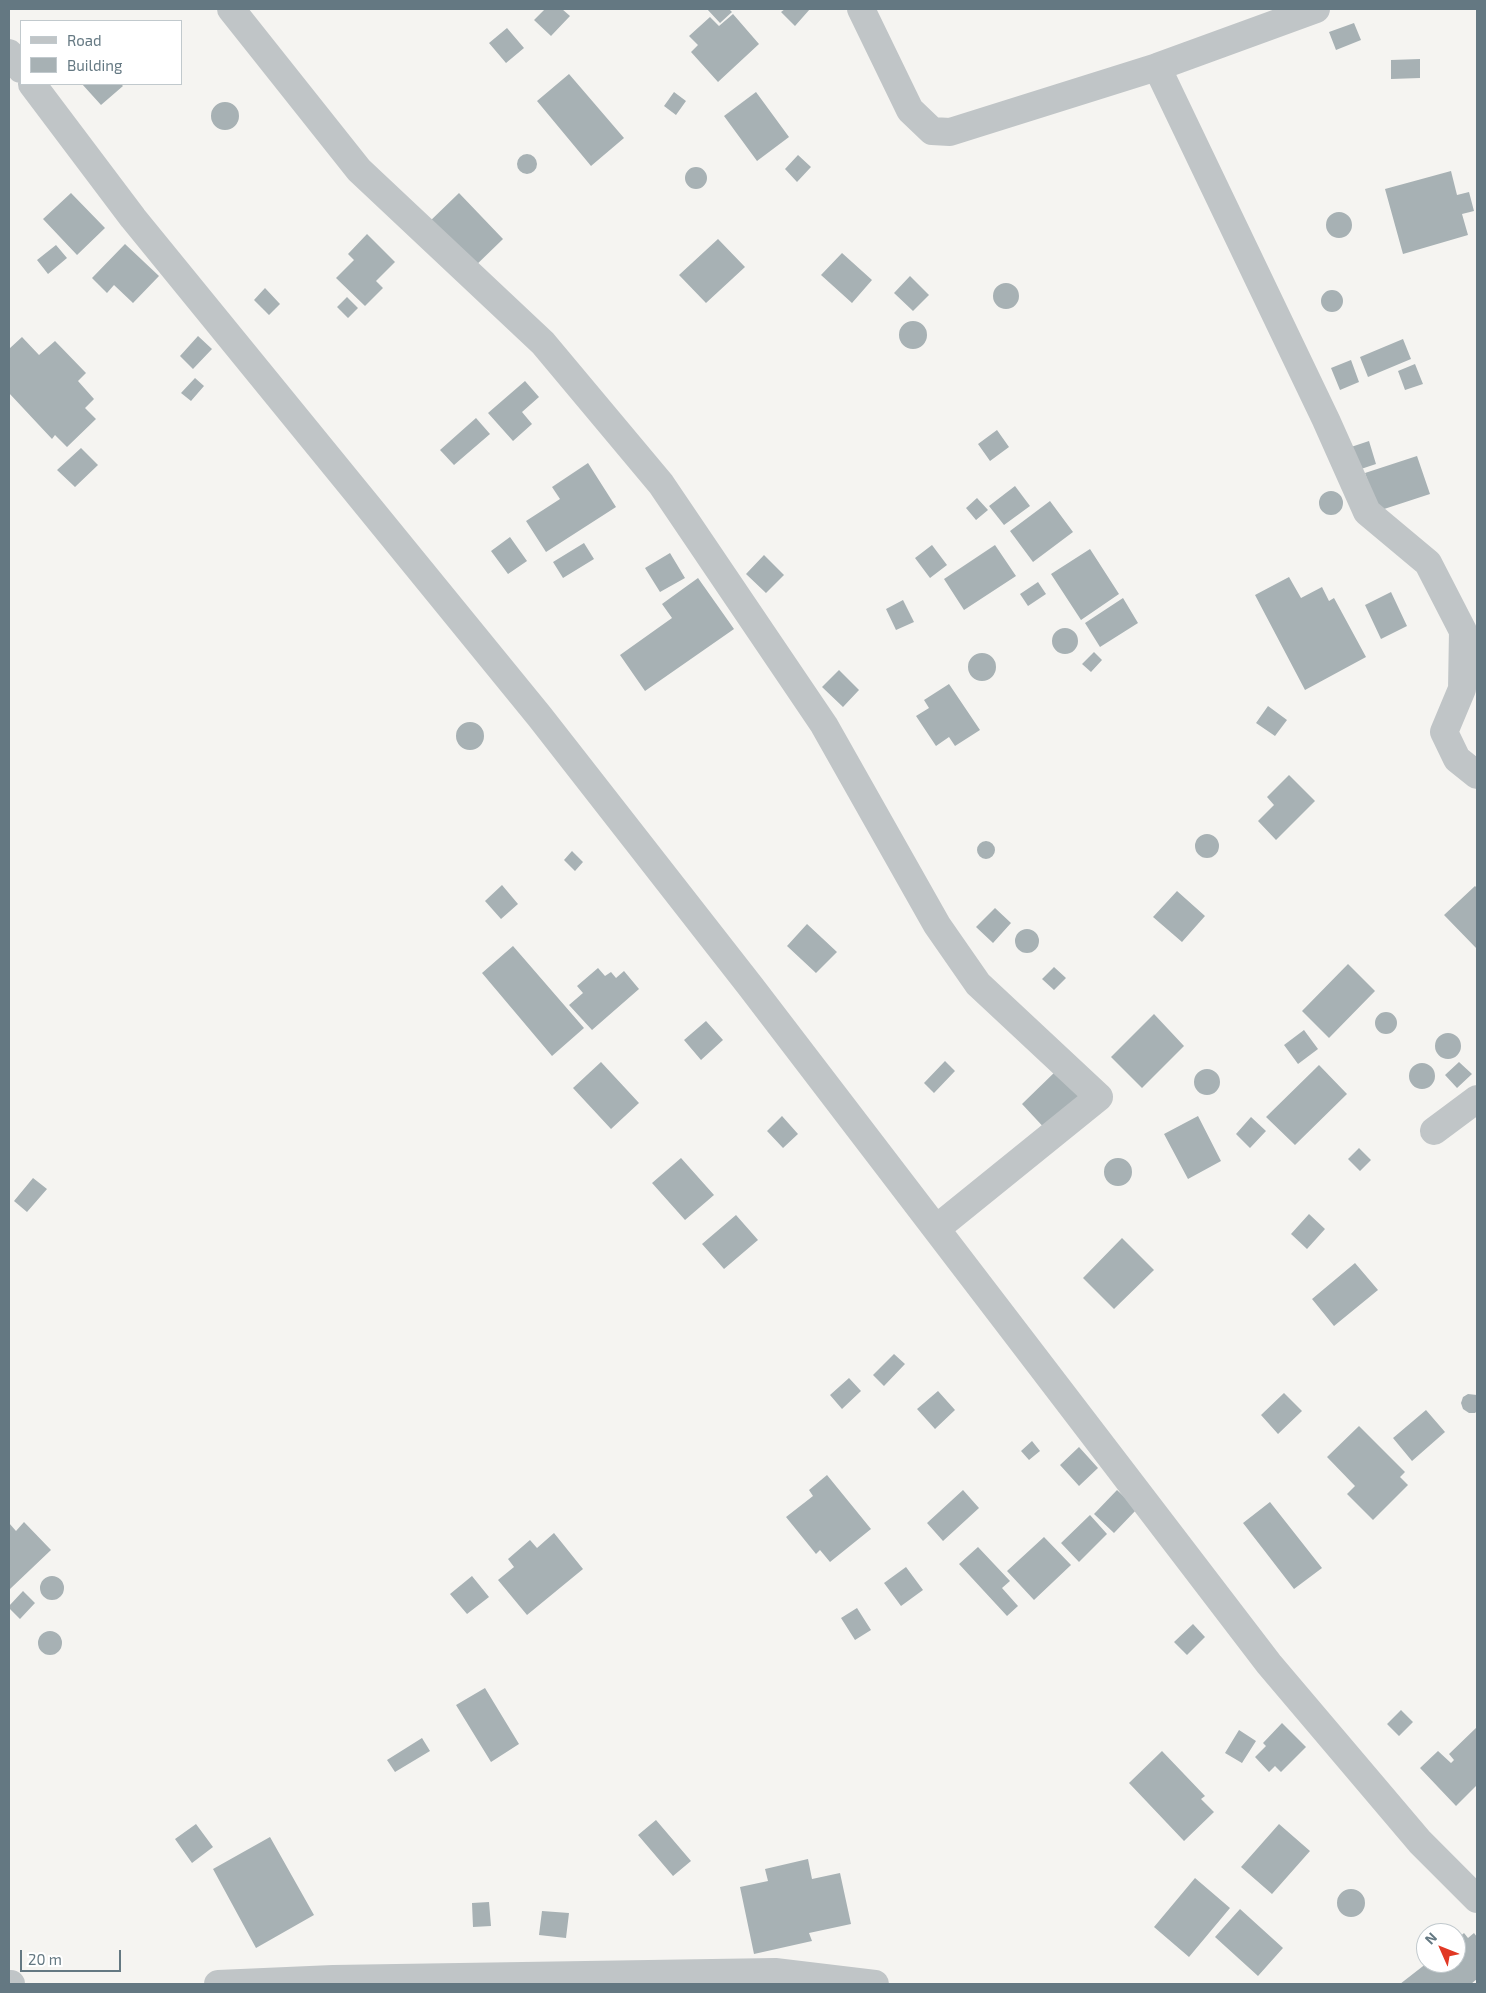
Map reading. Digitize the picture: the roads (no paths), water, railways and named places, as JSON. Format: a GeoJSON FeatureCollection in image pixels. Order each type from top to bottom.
{"type":"FeatureCollection","features":[{"type":"Feature","properties":{"kind":"street"},"geometry":{"type":"LineString","coordinates":[[230,9],[359,170],[543,343],[661,484],[824,725],[937,925],[978,984],[1100,1097],[937,1228]]}},
{"type":"Feature","properties":{"kind":"street"},"geometry":{"type":"LineString","coordinates":[[862,9],[910,110],[932,131],[950,132],[1157,67],[1316,9]]}},
{"type":"Feature","properties":{"kind":"street"},"geometry":{"type":"LineString","coordinates":[[9,53],[20,68]]}},
{"type":"Feature","properties":{"kind":"street"},"geometry":{"type":"LineString","coordinates":[[1157,67],[1322,412],[1367,512],[1428,563],[1463,631],[1462,689],[1444,732],[1457,760],[1477,776]]}},
{"type":"Feature","properties":{"kind":"street"},"geometry":{"type":"LineString","coordinates":[[33,85],[133,218],[540,718],[751,986],[1269,1664],[1420,1842],[1477,1898]]}},
{"type":"Feature","properties":{"kind":"street"},"geometry":{"type":"LineString","coordinates":[[1434,1131],[1477,1099]]}},
{"type":"Feature","properties":{"kind":"street"},"geometry":{"type":"LineString","coordinates":[[218,1984],[775,1972],[875,1984]]}}]}
